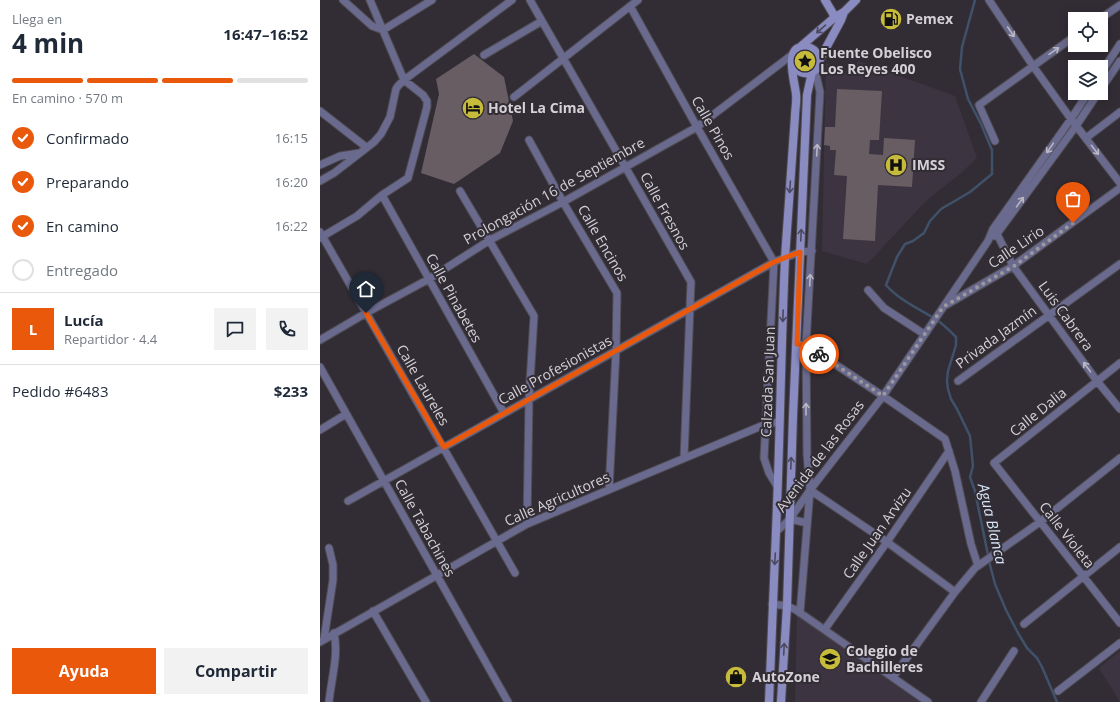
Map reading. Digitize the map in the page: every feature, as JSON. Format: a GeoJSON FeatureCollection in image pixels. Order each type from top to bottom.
{"type":"FeatureCollection","features":[{"type":"Feature","properties":{"kind":"main road"},"geometry":{"type":"LineString","coordinates":[[825,0],[838,18]]}},
{"type":"Feature","properties":{"kind":"main road"},"geometry":{"type":"LineString","coordinates":[[838,18],[813,71],[806,74],[800,73],[795,69],[791,59],[796,51],[838,18],[856,0]]}},
{"type":"Feature","properties":{"kind":"main road"},"geometry":{"type":"LineString","coordinates":[[796,51],[806,46],[813,49],[817,54],[819,61]]}},
{"type":"Feature","properties":{"kind":"main road","name":"Calzada San Juan"},"geometry":{"type":"LineString","coordinates":[[768,702],[776,532],[785,258],[796,96],[792,64]]}},
{"type":"Feature","properties":{"kind":"main road","name":"Calzada San Juan"},"geometry":{"type":"LineString","coordinates":[[781,702],[787,606],[807,95],[813,71]]}},
{"type":"Feature","properties":{"kind":"main road"},"geometry":{"type":"LineString","coordinates":[[796,96],[807,95]]}},
{"type":"Feature","properties":{"kind":"street"},"geometry":{"type":"LineString","coordinates":[[343,0],[372,26],[383,30]]}},
{"type":"Feature","properties":{"kind":"street"},"geometry":{"type":"LineString","coordinates":[[321,235],[357,216],[382,194],[408,178],[427,107],[427,100],[424,95],[404,80],[370,0]]}},
{"type":"Feature","properties":{"kind":"street"},"geometry":{"type":"LineString","coordinates":[[383,30],[432,0]]}},
{"type":"Feature","properties":{"kind":"street"},"geometry":{"type":"LineString","coordinates":[[320,181],[334,173],[360,153],[374,142],[381,134],[390,117],[396,90],[404,80],[512,0]]}},
{"type":"Feature","properties":{"kind":"street","name":"Calle Fresnos"},"geometry":{"type":"LineString","coordinates":[[530,0],[690,282],[684,458]]}},
{"type":"Feature","properties":{"kind":"street"},"geometry":{"type":"LineString","coordinates":[[514,97],[638,0]]}},
{"type":"Feature","properties":{"kind":"street"},"geometry":{"type":"LineString","coordinates":[[990,0],[1033,66],[1076,126],[1120,183]]}},
{"type":"Feature","properties":{"kind":"street"},"geometry":{"type":"LineString","coordinates":[[1108,13],[1120,5]]}},
{"type":"Feature","properties":{"kind":"street","name":"Calle Pinos"},"geometry":{"type":"LineString","coordinates":[[630,6],[774,262]]}},
{"type":"Feature","properties":{"kind":"street"},"geometry":{"type":"LineString","coordinates":[[484,54],[542,21]]}},
{"type":"Feature","properties":{"kind":"street"},"geometry":{"type":"LineString","coordinates":[[995,141],[979,105],[1068,41]]}},
{"type":"Feature","properties":{"kind":"street"},"geometry":{"type":"LineString","coordinates":[[1108,62],[1120,44]]}},
{"type":"Feature","properties":{"kind":"street","name":"Prolongación 16 de Septiembre"},"geometry":{"type":"LineString","coordinates":[[320,340],[429,279],[490,240],[563,202],[697,127],[796,51]]}},
{"type":"Feature","properties":{"kind":"street"},"geometry":{"type":"LineString","coordinates":[[1108,79],[1120,61]]}},
{"type":"Feature","properties":{"kind":"street"},"geometry":{"type":"LineString","coordinates":[[800,613],[810,490],[807,454],[806,345],[820,92],[813,71]]}},
{"type":"Feature","properties":{"kind":"street"},"geometry":{"type":"LineString","coordinates":[[943,307],[1083,100]]}},
{"type":"Feature","properties":{"kind":"street"},"geometry":{"type":"LineString","coordinates":[[995,231],[1076,126],[1093,100]]}},
{"type":"Feature","properties":{"kind":"street"},"geometry":{"type":"LineString","coordinates":[[320,111],[366,147]]}},
{"type":"Feature","properties":{"kind":"street"},"geometry":{"type":"LineString","coordinates":[[1086,138],[1120,112]]}},
{"type":"Feature","properties":{"kind":"street","name":"Calle Encinos"},"geometry":{"type":"LineString","coordinates":[[529,140],[563,202],[617,293],[616,351],[609,490]]}},
{"type":"Feature","properties":{"kind":"street"},"geometry":{"type":"LineString","coordinates":[[320,165],[340,156],[360,153]]}},
{"type":"Feature","properties":{"kind":"street","name":"Calle Lirio"},"geometry":{"type":"LineString","coordinates":[[943,307],[1014,266],[1120,188]]}},
{"type":"Feature","properties":{"kind":"street"},"geometry":{"type":"LineString","coordinates":[[460,191],[534,316],[529,399],[527,524]]}},
{"type":"Feature","properties":{"kind":"street","name":"Calle Pinabetes"},"geometry":{"type":"LineString","coordinates":[[382,194],[504,413]]}},
{"type":"Feature","properties":{"kind":"street","name":"Luis Cabrera"},"geometry":{"type":"LineString","coordinates":[[995,231],[1014,266],[1097,381],[1120,409]]}},
{"type":"Feature","properties":{"kind":"street","name":"Calle Laureles"},"geometry":{"type":"LineString","coordinates":[[321,235],[515,573]]}},
{"type":"Feature","properties":{"kind":"street","name":"Calle Profesionistas"},"geometry":{"type":"LineString","coordinates":[[348,501],[774,262],[800,252],[812,251]]}},
{"type":"Feature","properties":{"kind":"street"},"geometry":{"type":"LineString","coordinates":[[774,262],[764,458],[769,473],[777,486]]}},
{"type":"Feature","properties":{"kind":"street","name":"Privada Jazmín"},"geometry":{"type":"LineString","coordinates":[[958,381],[1120,264]]}},
{"type":"Feature","properties":{"kind":"street"},"geometry":{"type":"LineString","coordinates":[[868,290],[884,308],[926,332]]}},
{"type":"Feature","properties":{"kind":"street","name":"Avenida de las Rosas"},"geometry":{"type":"LineString","coordinates":[[776,532],[790,519],[810,490],[883,396],[943,307]]}},
{"type":"Feature","properties":{"kind":"street"},"geometry":{"type":"LineString","coordinates":[[797,344],[806,345],[945,439],[955,471],[971,544],[981,565]]}},
{"type":"Feature","properties":{"kind":"street","name":"Calle Dalia"},"geometry":{"type":"LineString","coordinates":[[994,463],[1120,363]]}},
{"type":"Feature","properties":{"kind":"street","name":"Calle Tabachines"},"geometry":{"type":"LineString","coordinates":[[320,368],[508,702]]}},
{"type":"Feature","properties":{"kind":"street"},"geometry":{"type":"LineString","coordinates":[[320,430],[346,414]]}},
{"type":"Feature","properties":{"kind":"street","name":"Calle Agricultores"},"geometry":{"type":"LineString","coordinates":[[322,641],[527,524],[766,424],[779,422]]}},
{"type":"Feature","properties":{"kind":"street","name":"Calle Juan Arvizu"},"geometry":{"type":"LineString","coordinates":[[825,629],[949,451]]}},
{"type":"Feature","properties":{"kind":"street"},"geometry":{"type":"LineString","coordinates":[[893,677],[956,592],[981,565],[1040,522],[1120,458]]}},
{"type":"Feature","properties":{"kind":"street","name":"Calle Violeta"},"geometry":{"type":"LineString","coordinates":[[994,463],[1120,623]]}},
{"type":"Feature","properties":{"kind":"street"},"geometry":{"type":"LineString","coordinates":[[810,490],[887,542],[956,592]]}},
{"type":"Feature","properties":{"kind":"street"},"geometry":{"type":"LineString","coordinates":[[790,519],[807,523]]}},
{"type":"Feature","properties":{"kind":"street"},"geometry":{"type":"LineString","coordinates":[[1024,624],[1120,547]]}},
{"type":"Feature","properties":{"kind":"street"},"geometry":{"type":"LineString","coordinates":[[322,641],[333,580],[333,565],[329,548]]}},
{"type":"Feature","properties":{"kind":"street"},"geometry":{"type":"LineString","coordinates":[[772,604],[787,606],[796,610],[928,702]]}},
{"type":"Feature","properties":{"kind":"street"},"geometry":{"type":"LineString","coordinates":[[373,611],[426,702]]}},
{"type":"Feature","properties":{"kind":"street"},"geometry":{"type":"LineString","coordinates":[[329,702],[335,654],[336,640],[334,633]]}},
{"type":"Feature","properties":{"kind":"street"},"geometry":{"type":"LineString","coordinates":[[1058,691],[1120,643]]}},
{"type":"Feature","properties":{"kind":"street"},"geometry":{"type":"LineString","coordinates":[[981,702],[1014,652]]}},
{"type":"Feature","properties":{"kind":"shaded area","name":"IMSS"},"geometry":{"type":"Polygon","coordinates":[[[858,61],[955,96],[977,158],[927,200],[867,264],[822,251],[826,63],[850,75],[858,61]]]}},
{"type":"Feature","properties":{"kind":"shaded area","name":"Colegio de Bachilleres"},"geometry":{"type":"Polygon","coordinates":[[[797,612],[926,702],[795,702],[797,612]]]}},
{"type":"Feature","properties":{"kind":"shaded area"},"geometry":{"type":"Polygon","coordinates":[[[1120,651],[1120,702],[1099,668],[1120,651]]]}},
{"type":"Feature","properties":{"kind":"building","name":"Hotel La Cima"},"geometry":{"type":"Polygon","coordinates":[[[474,54],[504,77],[513,121],[500,153],[454,184],[421,173],[439,94],[436,79],[474,54]]]}},
{"type":"Feature","properties":{"kind":"building"},"geometry":{"type":"Polygon","coordinates":[[[837,89],[882,91],[879,140],[870,140],[869,154],[883,155],[884,138],[915,140],[912,187],[878,185],[875,241],[843,239],[847,176],[834,175],[836,150],[830,150],[830,146],[824,145],[825,127],[835,127],[837,89]]]}},
{"type":"Feature","properties":{"kind":"waterway","name":"Agua Blanca"},"geometry":{"type":"LineString","coordinates":[[975,0],[962,47],[960,69],[968,99],[992,150],[992,174],[970,192],[941,209],[930,221],[924,233],[913,241],[905,244],[897,257],[886,285],[897,296],[937,320],[956,337],[956,345],[948,371],[948,389],[951,399],[970,436],[973,466],[970,477],[975,491],[995,584],[1018,633],[1027,648],[1037,658],[1042,667],[1057,702]]}},
{"type":"Feature","properties":{"kind":"way so far"},"geometry":{"type":"LineString","coordinates":[[819,354],[883,396],[943,307],[1014,266],[1073,223]]}},
{"type":"Feature","properties":{"kind":"place","name":"Pemex"},"geometry":{"type":"Point","coordinates":[891,19]}},
{"type":"Feature","properties":{"kind":"place","name":"Fuente Obelisco Los Reyes 400"},"geometry":{"type":"Point","coordinates":[805,61]}},
{"type":"Feature","properties":{"kind":"place","name":"Hotel La Cima"},"geometry":{"type":"Point","coordinates":[473,108]}},
{"type":"Feature","properties":{"kind":"place","name":"IMSS"},"geometry":{"type":"Point","coordinates":[896,165]}},
{"type":"Feature","properties":{"kind":"place","name":"Colegio de Bachilleres"},"geometry":{"type":"Point","coordinates":[830,659]}},
{"type":"Feature","properties":{"kind":"place","name":"AutoZone"},"geometry":{"type":"Point","coordinates":[736,677]}},
{"type":"Feature","properties":{"kind":"route"},"geometry":{"type":"LineString","coordinates":[[366,313],[444,447],[774,262],[800,252],[797,344],[806,345],[819,354]]}}]}
